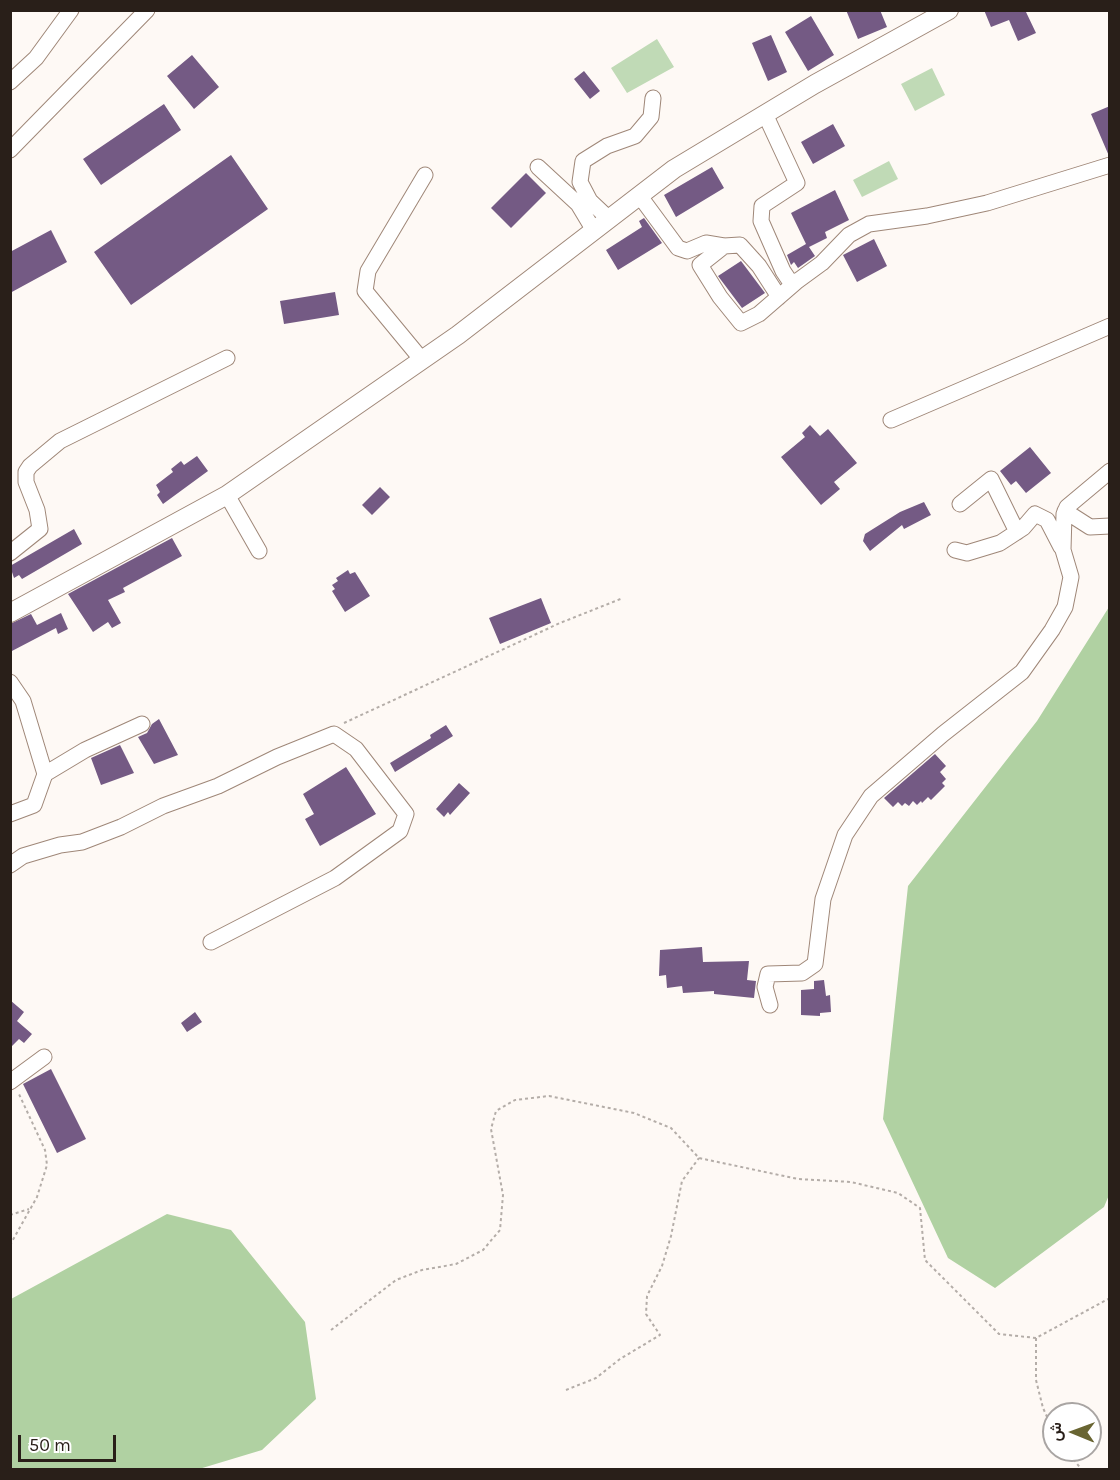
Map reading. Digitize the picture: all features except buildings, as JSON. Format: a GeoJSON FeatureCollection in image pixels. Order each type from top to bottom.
{"type":"FeatureCollection","features":[{"type":"Feature","properties":{"kind":"main road"},"geometry":{"type":"LineString","coordinates":[[10,613],[227,495],[422,360],[674,169],[765,114],[949,10]]}},
{"type":"Feature","properties":{"kind":"street"},"geometry":{"type":"LineString","coordinates":[[10,82],[36,58],[71,10]]}},
{"type":"Feature","properties":{"kind":"street"},"geometry":{"type":"LineString","coordinates":[[10,150],[147,10]]}},
{"type":"Feature","properties":{"kind":"street"},"geometry":{"type":"LineString","coordinates":[[608,218],[590,201],[580,182],[583,161],[607,146],[635,136],[651,117],[653,98]]}},
{"type":"Feature","properties":{"kind":"street"},"geometry":{"type":"LineString","coordinates":[[765,114],[797,183],[762,206],[761,221],[783,271],[789,280],[796,282]]}},
{"type":"Feature","properties":{"kind":"street"},"geometry":{"type":"LineString","coordinates":[[724,246],[700,265],[720,297],[741,323],[759,314],[822,262],[849,235],[869,224],[927,216],[987,203],[1110,165]]}},
{"type":"Feature","properties":{"kind":"street"},"geometry":{"type":"LineString","coordinates":[[538,167],[578,204],[593,229]]}},
{"type":"Feature","properties":{"kind":"street"},"geometry":{"type":"LineString","coordinates":[[422,360],[365,291],[368,272],[425,175]]}},
{"type":"Feature","properties":{"kind":"street"},"geometry":{"type":"LineString","coordinates":[[639,195],[678,248],[687,251],[706,243],[724,246],[740,245],[759,266],[779,297]]}},
{"type":"Feature","properties":{"kind":"street"},"geometry":{"type":"LineString","coordinates":[[891,420],[1110,326]]}},
{"type":"Feature","properties":{"kind":"street"},"geometry":{"type":"LineString","coordinates":[[10,553],[40,529],[37,510],[26,482],[26,472],[30,466],[60,441],[227,357]]}},
{"type":"Feature","properties":{"kind":"street"},"geometry":{"type":"LineString","coordinates":[[1063,550],[1067,507],[1110,471]]}},
{"type":"Feature","properties":{"kind":"street"},"geometry":{"type":"LineString","coordinates":[[960,504],[991,479],[1017,532]]}},
{"type":"Feature","properties":{"kind":"street"},"geometry":{"type":"LineString","coordinates":[[227,495],[259,551]]}},
{"type":"Feature","properties":{"kind":"street"},"geometry":{"type":"LineString","coordinates":[[1065,511],[1090,527],[1110,526]]}},
{"type":"Feature","properties":{"kind":"street"},"geometry":{"type":"LineString","coordinates":[[770,1005],[765,987],[768,974],[802,973],[815,964],[823,898],[844,834],[871,796],[943,734],[1022,672],[1052,630],[1065,607],[1071,577],[1063,550],[1047,520],[1035,514],[1017,532],[1000,543],[967,553],[955,550]]}},
{"type":"Feature","properties":{"kind":"street"},"geometry":{"type":"LineString","coordinates":[[10,682],[23,701],[45,774],[34,805],[10,814]]}},
{"type":"Feature","properties":{"kind":"street"},"geometry":{"type":"LineString","coordinates":[[45,774],[85,750],[142,724]]}},
{"type":"Feature","properties":{"kind":"street"},"geometry":{"type":"LineString","coordinates":[[10,865],[22,856],[60,845],[82,842],[121,827],[164,806],[218,786],[277,757],[334,734],[356,749],[400,803],[406,814],[399,831],[335,878],[211,942]]}},
{"type":"Feature","properties":{"kind":"street"},"geometry":{"type":"LineString","coordinates":[[12,1082],[44,1057]]}},
{"type":"Feature","properties":{"kind":"path"},"geometry":{"type":"LineString","coordinates":[[334,734],[347,719],[396,700],[560,623],[623,598]]}},
{"type":"Feature","properties":{"kind":"path"},"geometry":{"type":"LineString","coordinates":[[10,1245],[46,1174],[47,1157],[12,1082]]}},
{"type":"Feature","properties":{"kind":"path"},"geometry":{"type":"LineString","coordinates":[[331,1330],[396,1280],[422,1270],[456,1264],[483,1250],[500,1230],[503,1195],[491,1129],[496,1110],[515,1100],[549,1096],[634,1113],[671,1128],[699,1158],[798,1179],[862,1184],[898,1193],[920,1208],[925,1260],[999,1334],[1036,1338],[1110,1298]]}},
{"type":"Feature","properties":{"kind":"path"},"geometry":{"type":"LineString","coordinates":[[566,1390],[596,1378],[620,1359],[660,1335],[646,1314],[647,1296],[662,1266],[672,1236],[682,1180],[699,1158]]}},
{"type":"Feature","properties":{"kind":"path"},"geometry":{"type":"LineString","coordinates":[[10,1215],[29,1209]]}},
{"type":"Feature","properties":{"kind":"path"},"geometry":{"type":"LineString","coordinates":[[1036,1338],[1036,1380],[1042,1404]]}},
{"type":"Feature","properties":{"kind":"green space"},"geometry":{"type":"Polygon","coordinates":[[[657,39],[674,67],[627,93],[611,68],[657,39]]]}},
{"type":"Feature","properties":{"kind":"green space"},"geometry":{"type":"Polygon","coordinates":[[[932,68],[945,95],[915,111],[901,84],[932,68]]]}},
{"type":"Feature","properties":{"kind":"green space"},"geometry":{"type":"Polygon","coordinates":[[[889,161],[898,179],[862,197],[853,180],[889,161]]]}},
{"type":"Feature","properties":{"kind":"green space"},"geometry":{"type":"Polygon","coordinates":[[[1109,607],[1109,1195],[1104,1207],[995,1288],[948,1258],[883,1119],[908,886],[1037,721],[1109,607]]]}},
{"type":"Feature","properties":{"kind":"green space"},"geometry":{"type":"Polygon","coordinates":[[[167,1214],[231,1230],[305,1322],[316,1399],[262,1450],[199,1469],[11,1469],[11,1299],[167,1214]]]}}]}
